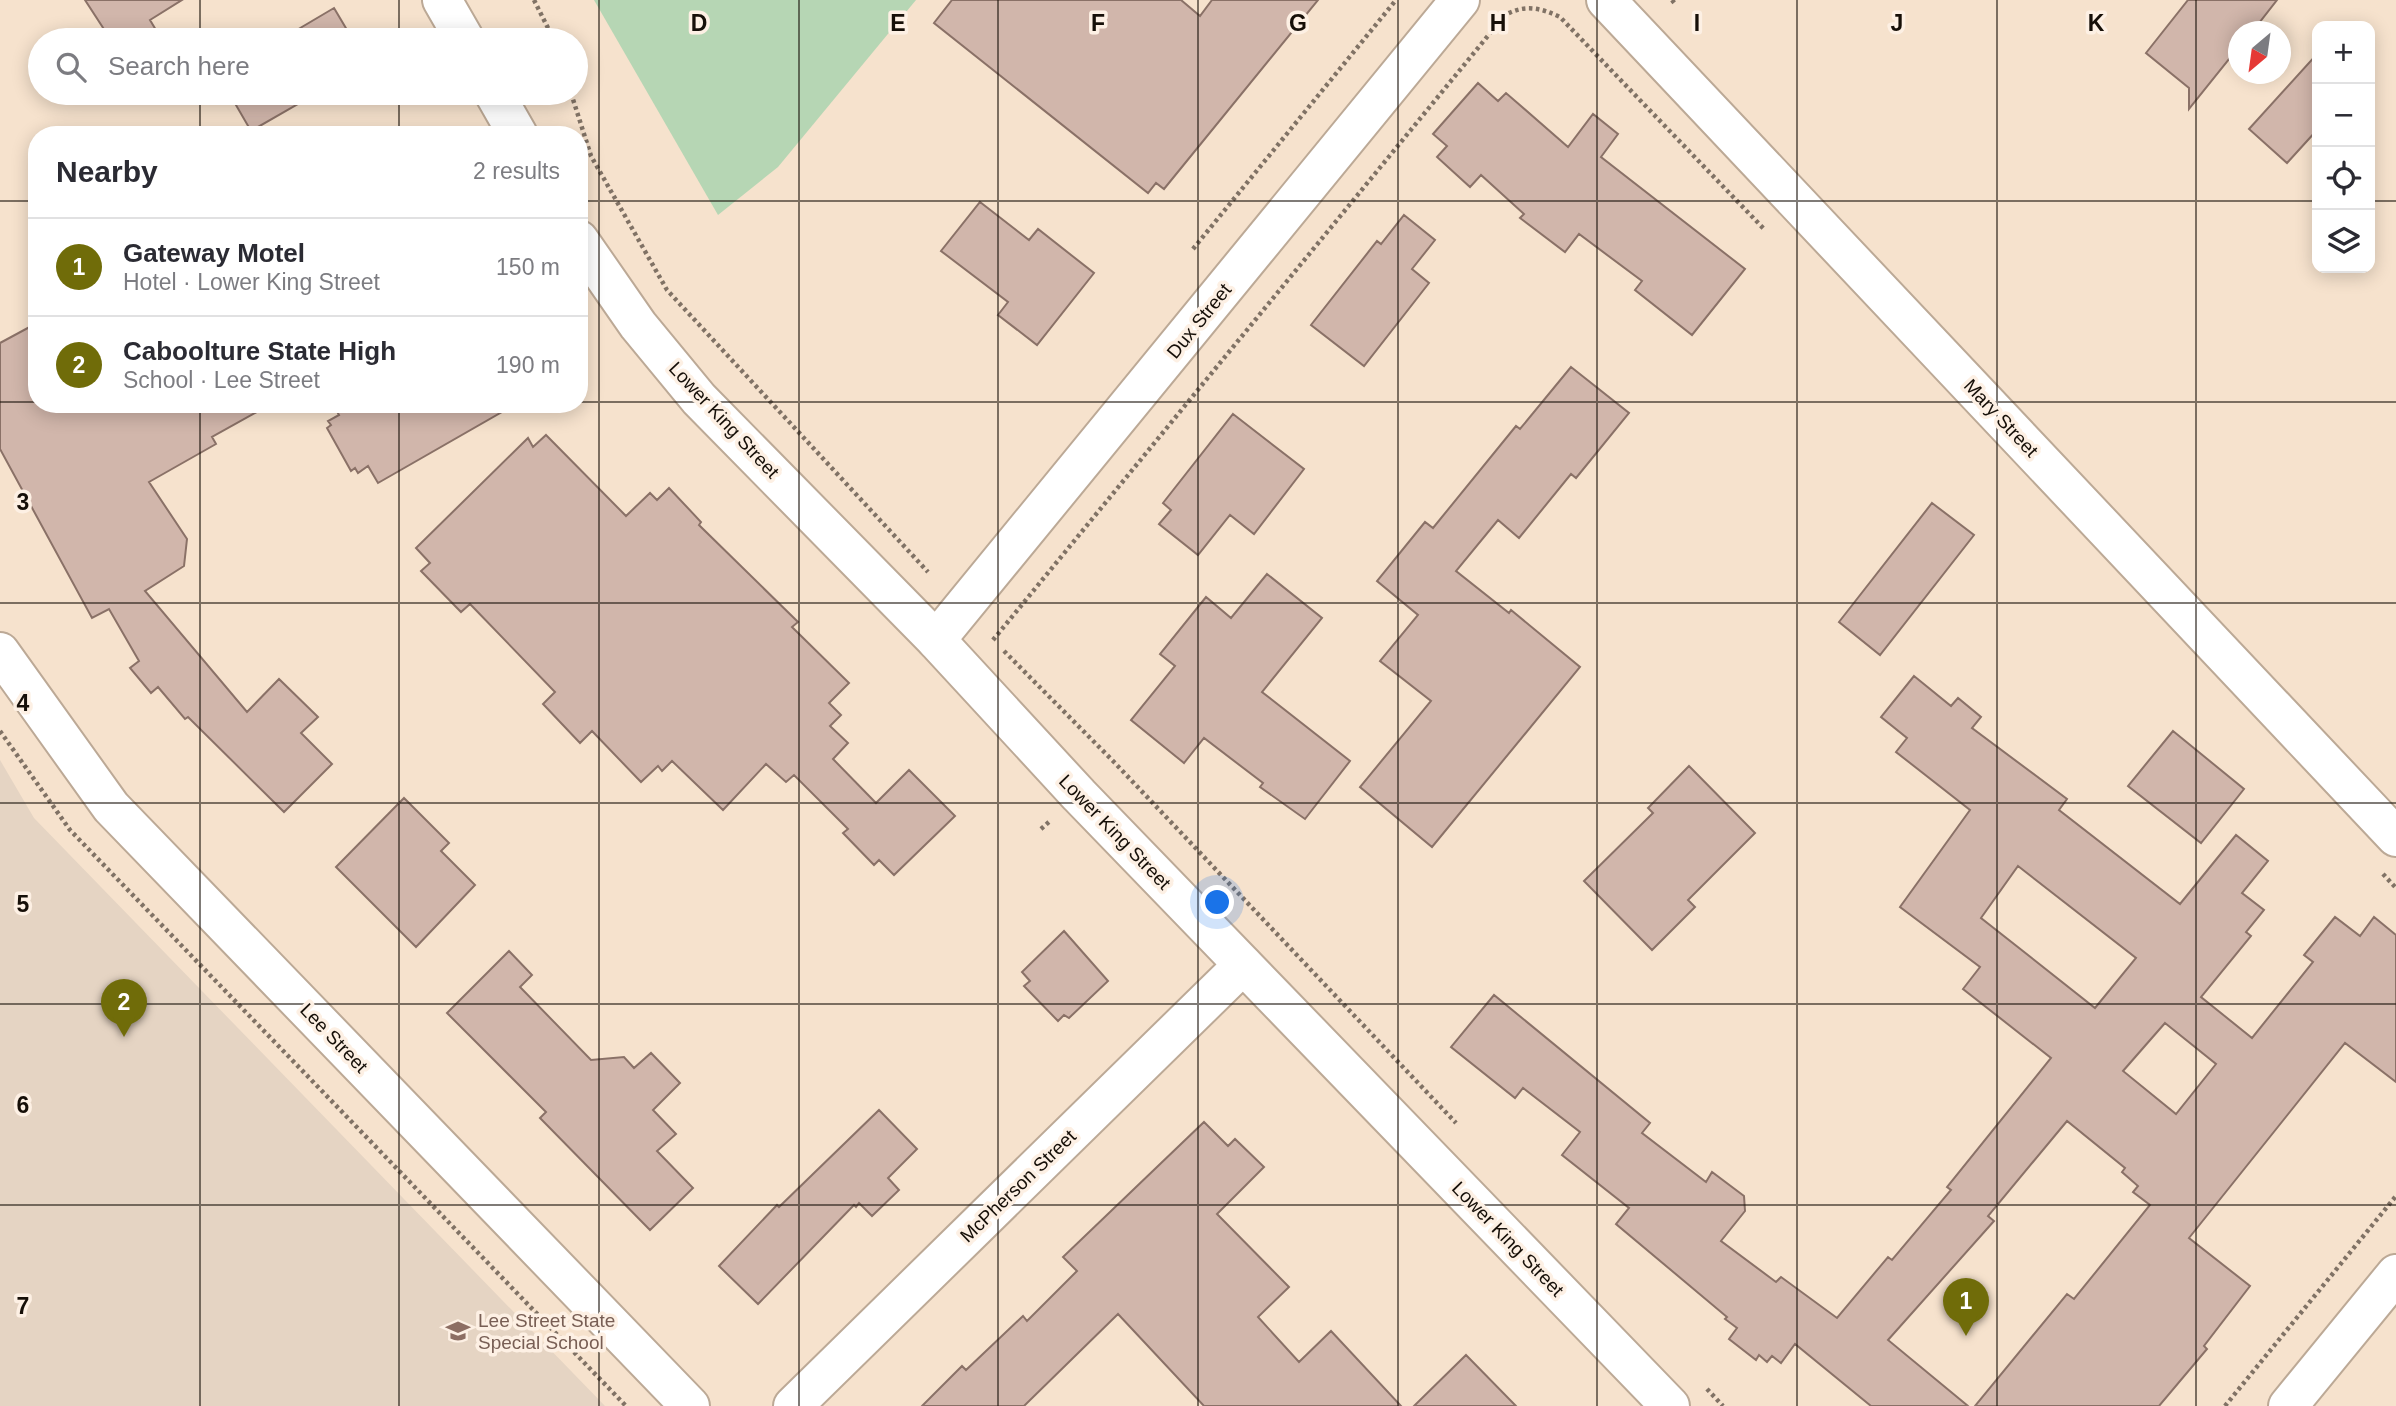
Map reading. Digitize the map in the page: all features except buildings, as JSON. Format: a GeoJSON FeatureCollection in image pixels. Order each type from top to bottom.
{"type":"FeatureCollection","features":[{"type":"Feature","properties":{"kind":"street"},"geometry":{"type":"LineString","coordinates":[[442,0],[458,28]]}},
{"type":"Feature","properties":{"kind":"street","name":"Dux Street"},"geometry":{"type":"LineString","coordinates":[[936,639],[963,610],[1460,0]]}},
{"type":"Feature","properties":{"kind":"street","name":"Mary Street"},"geometry":{"type":"LineString","coordinates":[[1606,0],[2386,852]]}},
{"type":"Feature","properties":{"kind":"street"},"geometry":{"type":"LineString","coordinates":[[501,105],[513,126]]}},
{"type":"Feature","properties":{"kind":"street","name":"Lower King Street"},"geometry":{"type":"LineString","coordinates":[[588,253],[638,325],[699,398],[936,639],[1079,795],[1670,1406]]}},
{"type":"Feature","properties":{"kind":"street","name":"Lee Street"},"geometry":{"type":"LineString","coordinates":[[0,652],[111,807],[690,1406]]}},
{"type":"Feature","properties":{"kind":"street","name":"McPherson Street"},"geometry":{"type":"LineString","coordinates":[[793,1406],[1243,965]]}},
{"type":"Feature","properties":{"kind":"street"},"geometry":{"type":"LineString","coordinates":[[2288,1406],[2396,1274]]}},
{"type":"Feature","properties":{"kind":"path"},"geometry":{"type":"LineString","coordinates":[[534,0],[548,28]]}},
{"type":"Feature","properties":{"kind":"path"},"geometry":{"type":"LineString","coordinates":[[1193,249],[1396,0]]}},
{"type":"Feature","properties":{"kind":"path"},"geometry":{"type":"LineString","coordinates":[[1672,0],[1676,5]]}},
{"type":"Feature","properties":{"kind":"path"},"geometry":{"type":"LineString","coordinates":[[993,640],[1505,15],[1516,9],[1541,8],[1560,18],[1772,238]]}},
{"type":"Feature","properties":{"kind":"path"},"geometry":{"type":"LineString","coordinates":[[575,105],[581,126]]}},
{"type":"Feature","properties":{"kind":"path"},"geometry":{"type":"LineString","coordinates":[[588,147],[667,290],[963,610],[1114,762],[1457,1124]]}},
{"type":"Feature","properties":{"kind":"path"},"geometry":{"type":"LineString","coordinates":[[0,731],[70,830],[626,1406]]}},
{"type":"Feature","properties":{"kind":"path"},"geometry":{"type":"LineString","coordinates":[[2386,852],[2396,888]]}},
{"type":"Feature","properties":{"kind":"path"},"geometry":{"type":"LineString","coordinates":[[2225,1406],[2396,1196]]}},
{"type":"Feature","properties":{"kind":"path"},"geometry":{"type":"LineString","coordinates":[[1704,1386],[1723,1406]]}},
{"type":"Feature","properties":{"kind":"shaded area"},"geometry":{"type":"Polygon","coordinates":[[[0,760],[34,818],[605,1406],[0,1406],[0,760]]]}},
{"type":"Feature","properties":{"kind":"green space"},"geometry":{"type":"Polygon","coordinates":[[[594,0],[916,0],[778,167],[718,215],[594,0]]]}},
{"type":"Feature","properties":{"kind":"place","name":"Caboolture State High"},"geometry":{"type":"Point","coordinates":[124,1037]}},
{"type":"Feature","properties":{"kind":"place","name":"Lee Street State Special School"},"geometry":{"type":"Point","coordinates":[458,1331]}},
{"type":"Feature","properties":{"kind":"place","name":"Gateway Motel"},"geometry":{"type":"Point","coordinates":[1966,1336]}}]}
